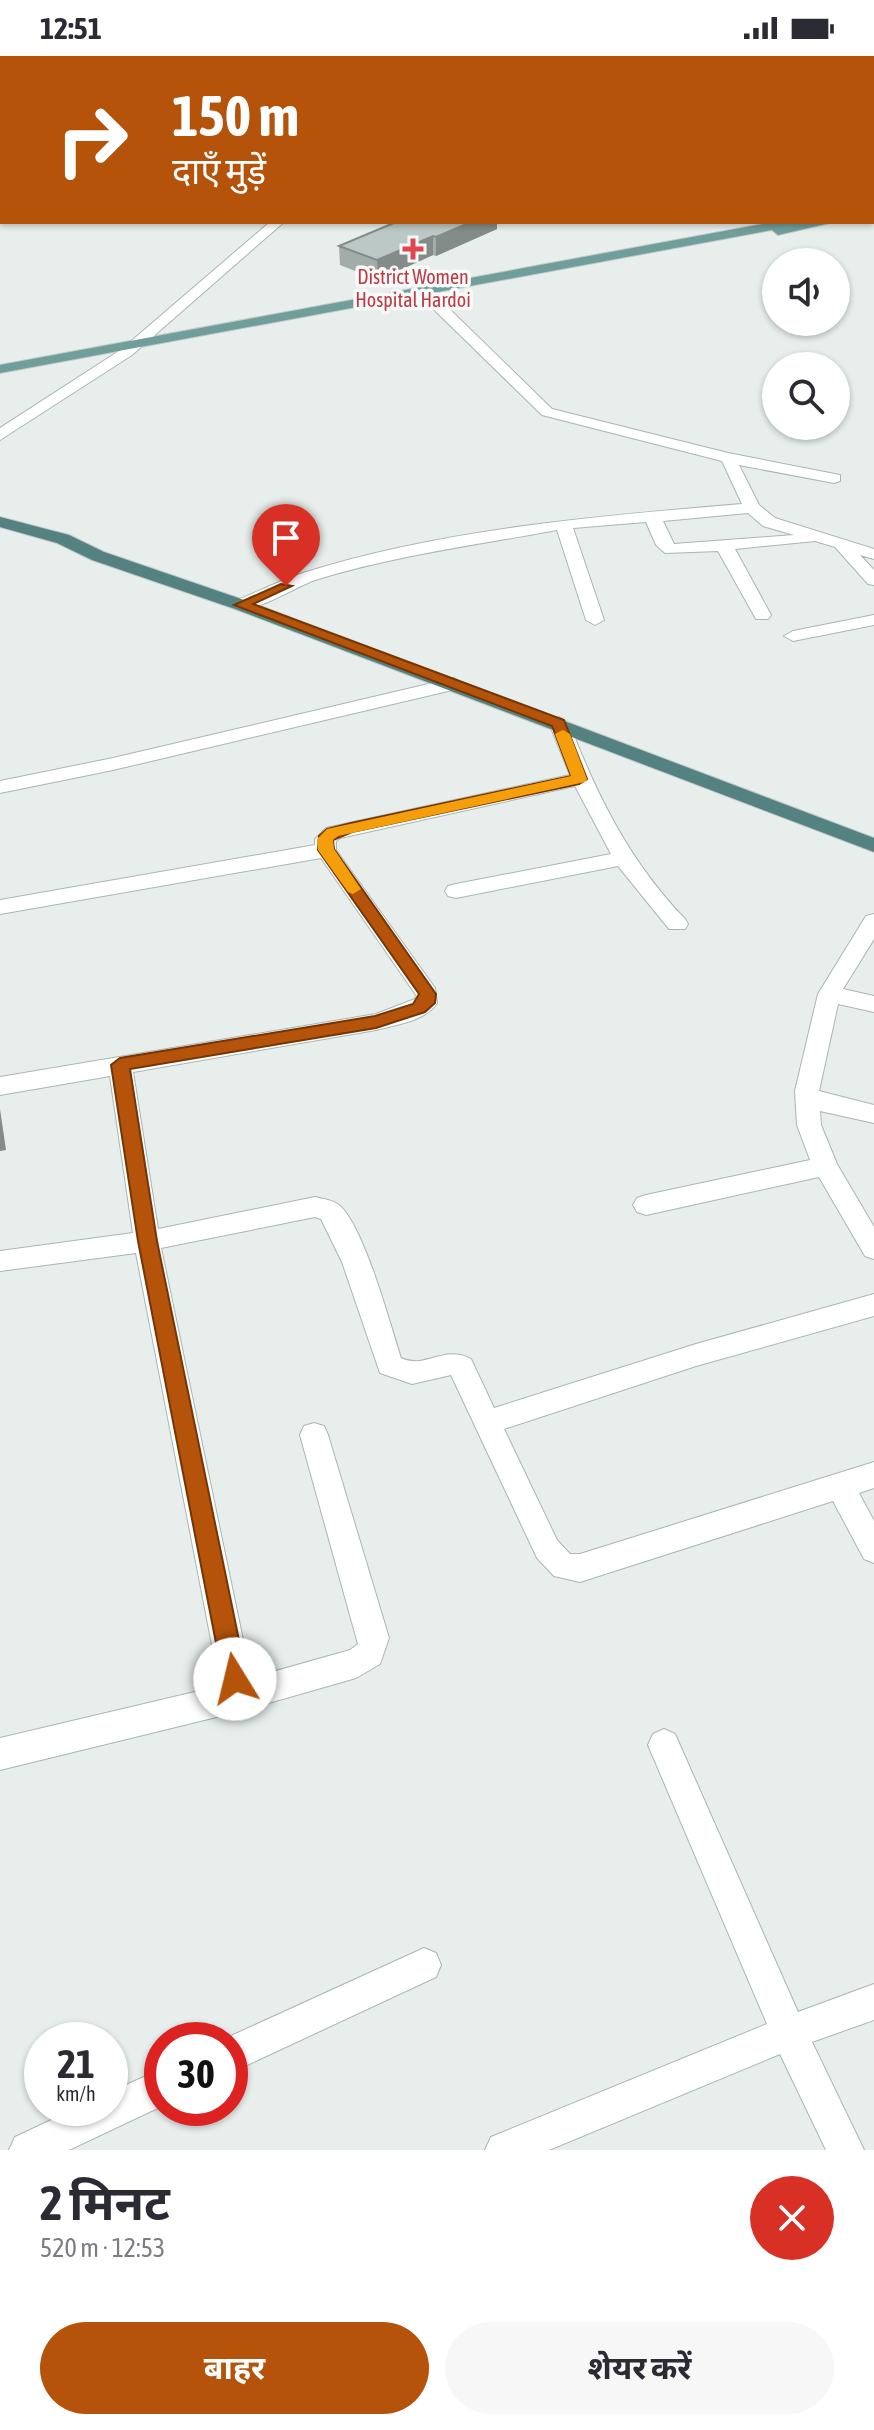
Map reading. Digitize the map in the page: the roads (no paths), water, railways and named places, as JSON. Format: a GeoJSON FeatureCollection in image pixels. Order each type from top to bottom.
{"type":"FeatureCollection","features":[{"type":"Feature","properties":{"kind":"highway"},"geometry":{"type":"LineString","coordinates":[[0,522],[63,539],[98,556],[241,605],[559,723],[874,845]]}},
{"type":"Feature","properties":{"kind":"highway"},"geometry":{"type":"LineString","coordinates":[[0,538],[46,549],[98,556]]}},
{"type":"Feature","properties":{"kind":"main road"},"geometry":{"type":"LineString","coordinates":[[130,348],[783,224]]}},
{"type":"Feature","properties":{"kind":"main road"},"geometry":{"type":"LineString","coordinates":[[0,369],[817,224]]}},
{"type":"Feature","properties":{"kind":"street"},"geometry":{"type":"LineString","coordinates":[[0,435],[130,348],[276,224]]}},
{"type":"Feature","properties":{"kind":"street"},"geometry":{"type":"LineString","coordinates":[[427,295],[547,412],[728,458],[834,478]]}},
{"type":"Feature","properties":{"kind":"street"},"geometry":{"type":"LineString","coordinates":[[728,458],[752,508],[769,522],[874,554]]}},
{"type":"Feature","properties":{"kind":"street"},"geometry":{"type":"LineString","coordinates":[[241,605],[308,577],[349,566],[563,524],[752,508]]}},
{"type":"Feature","properties":{"kind":"street"},"geometry":{"type":"LineString","coordinates":[[652,515],[664,545],[671,549],[818,538]]}},
{"type":"Feature","properties":{"kind":"street"},"geometry":{"type":"LineString","coordinates":[[563,524],[595,620]]}},
{"type":"Feature","properties":{"kind":"street"},"geometry":{"type":"LineString","coordinates":[[841,545],[874,580]]}},
{"type":"Feature","properties":{"kind":"street"},"geometry":{"type":"LineString","coordinates":[[725,547],[762,615]]}},
{"type":"Feature","properties":{"kind":"street"},"geometry":{"type":"LineString","coordinates":[[793,636],[874,620]]}},
{"type":"Feature","properties":{"kind":"street"},"geometry":{"type":"LineString","coordinates":[[0,787],[128,761],[454,684]]}},
{"type":"Feature","properties":{"kind":"street"},"geometry":{"type":"LineString","coordinates":[[559,723],[579,779],[623,858],[659,906],[677,924]]}},
{"type":"Feature","properties":{"kind":"street"},"geometry":{"type":"LineString","coordinates":[[0,1086],[376,1022],[405,1014],[426,1003],[427,994],[326,850],[325,839],[333,833],[579,779]]}},
{"type":"Feature","properties":{"kind":"street"},"geometry":{"type":"LineString","coordinates":[[0,907],[326,850]]}},
{"type":"Feature","properties":{"kind":"street"},"geometry":{"type":"LineString","coordinates":[[456,891],[623,858]]}},
{"type":"Feature","properties":{"kind":"street"},"geometry":{"type":"LineString","coordinates":[[874,921],[829,994],[807,1099],[809,1125],[825,1166],[874,1249]]}},
{"type":"Feature","properties":{"kind":"street"},"geometry":{"type":"LineString","coordinates":[[829,994],[874,1004]]}},
{"type":"Feature","properties":{"kind":"street"},"geometry":{"type":"LineString","coordinates":[[120,1065],[147,1241],[233,1660],[237,1697]]}},
{"type":"Feature","properties":{"kind":"street"},"geometry":{"type":"LineString","coordinates":[[807,1099],[874,1114]]}},
{"type":"Feature","properties":{"kind":"street"},"geometry":{"type":"LineString","coordinates":[[646,1205],[825,1166]]}},
{"type":"Feature","properties":{"kind":"street"},"geometry":{"type":"LineString","coordinates":[[0,1261],[147,1241],[315,1207],[327,1210],[334,1216],[344,1237],[390,1365],[396,1371],[407,1374],[454,1363],[461,1367],[547,1549],[556,1562],[566,1569],[580,1568],[874,1475]]}},
{"type":"Feature","properties":{"kind":"street"},"geometry":{"type":"LineString","coordinates":[[485,1423],[696,1355],[874,1305]]}},
{"type":"Feature","properties":{"kind":"street"},"geometry":{"type":"LineString","coordinates":[[0,1754],[237,1697],[356,1663],[373,1650],[374,1638],[314,1435]]}},
{"type":"Feature","properties":{"kind":"street"},"geometry":{"type":"LineString","coordinates":[[840,1486],[874,1550]]}},
{"type":"Feature","properties":{"kind":"street"},"geometry":{"type":"LineString","coordinates":[[664,1745],[789,2033],[845,2150]]}},
{"type":"Feature","properties":{"kind":"street"},"geometry":{"type":"LineString","coordinates":[[248,2047],[424,1965]]}},
{"type":"Feature","properties":{"kind":"street"},"geometry":{"type":"LineString","coordinates":[[504,2150],[789,2033],[874,2002]]}},
{"type":"Feature","properties":{"kind":"street"},"geometry":{"type":"LineString","coordinates":[[28,2150],[144,2095]]}},
{"type":"Feature","properties":{"kind":"place","name":"District Women Hospital Hardoi"},"geometry":{"type":"Point","coordinates":[413,249]}}]}
